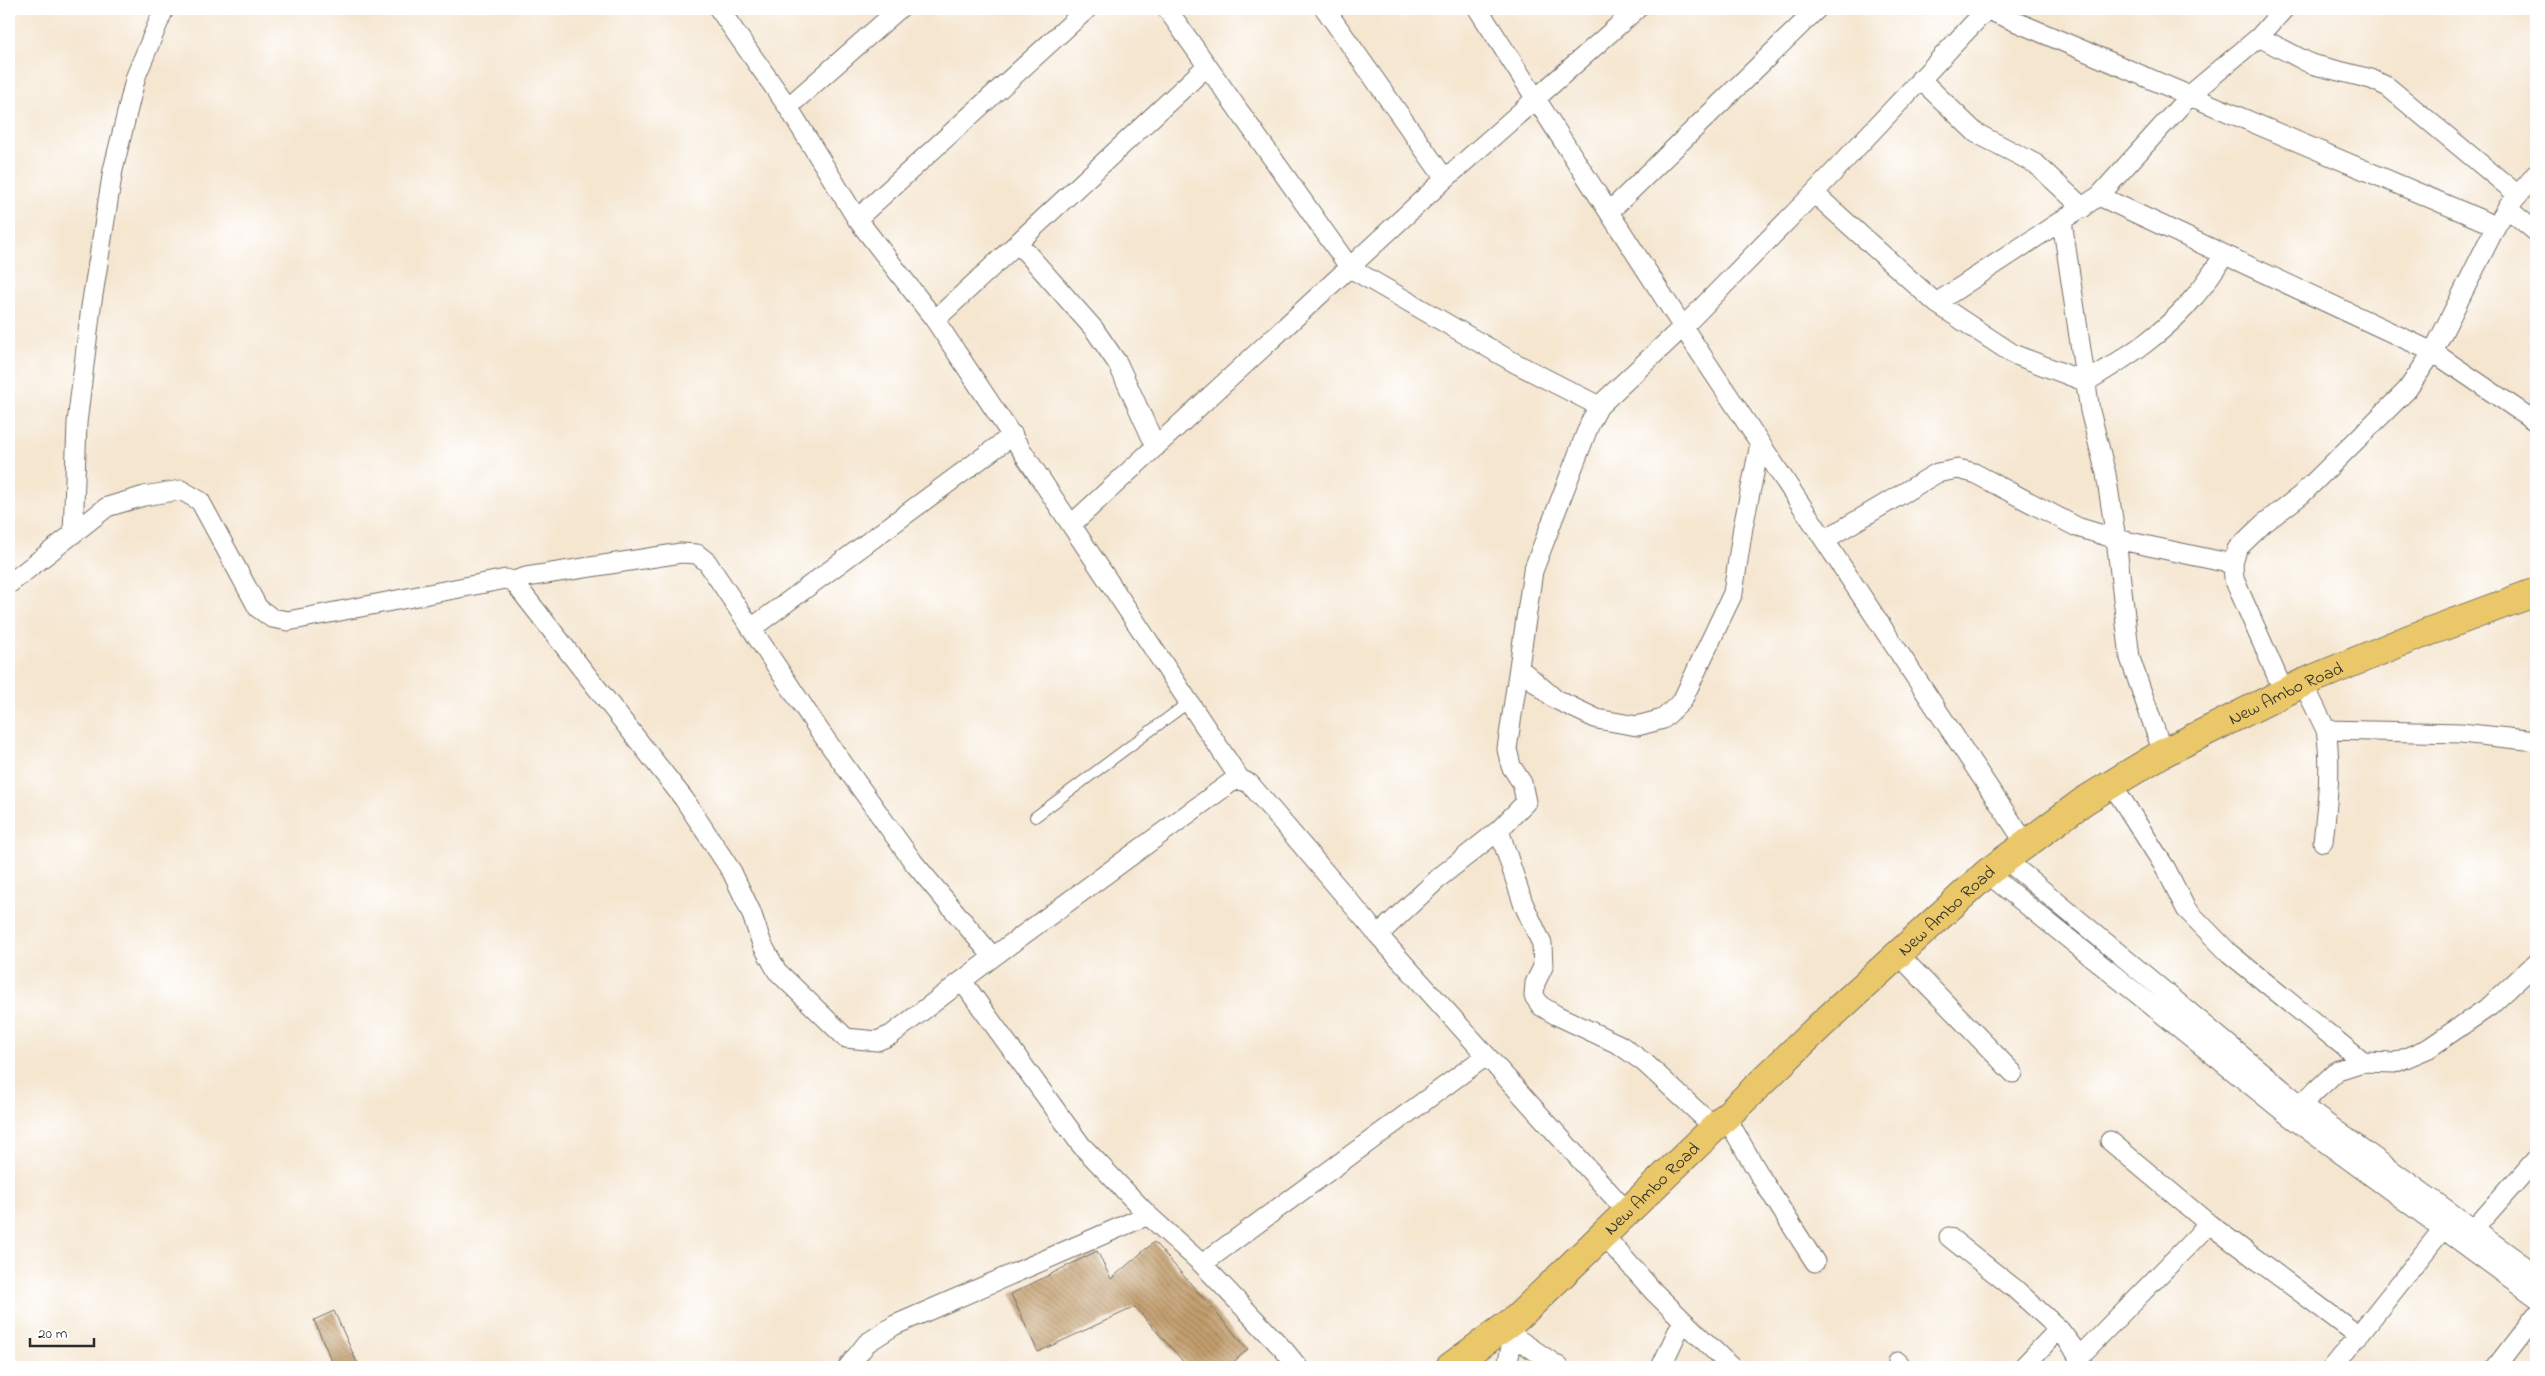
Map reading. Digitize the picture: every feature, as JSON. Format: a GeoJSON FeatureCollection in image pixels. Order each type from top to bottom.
{"type":"FeatureCollection","features":[{"type":"Feature","properties":{"kind":"main road","name":"New Ambo Road"},"geometry":{"type":"LineString","coordinates":[[1450,1367],[1515,1327],[1604,1236],[1898,954],[2006,859],[2084,801],[2162,753],[2293,687],[2409,639],[2536,592]]}},
{"type":"Feature","properties":{"kind":"street"},"geometry":{"type":"LineString","coordinates":[[73,534],[77,423],[90,307],[113,170],[136,76],[164,9]]}},
{"type":"Feature","properties":{"kind":"street"},"geometry":{"type":"LineString","coordinates":[[719,9],[788,108],[857,219],[935,320],[1013,435],[1240,779],[1250,784],[1378,935],[1628,1213]]}},
{"type":"Feature","properties":{"kind":"street"},"geometry":{"type":"LineString","coordinates":[[788,108],[899,9]]}},
{"type":"Feature","properties":{"kind":"street"},"geometry":{"type":"LineString","coordinates":[[857,219],[1087,9]]}},
{"type":"Feature","properties":{"kind":"street"},"geometry":{"type":"LineString","coordinates":[[1168,9],[1350,268],[1515,363],[1599,406]]}},
{"type":"Feature","properties":{"kind":"street"},"geometry":{"type":"LineString","coordinates":[[1325,9],[1445,179]]}},
{"type":"Feature","properties":{"kind":"street"},"geometry":{"type":"LineString","coordinates":[[1478,9],[1683,327],[1824,540],[2006,859],[2295,1110],[2449,1222],[2536,1297]]}},
{"type":"Feature","properties":{"kind":"street"},"geometry":{"type":"LineString","coordinates":[[1072,524],[1445,179],[1637,9]]}},
{"type":"Feature","properties":{"kind":"street"},"geometry":{"type":"LineString","coordinates":[[1610,212],[1817,9]]}},
{"type":"Feature","properties":{"kind":"street"},"geometry":{"type":"LineString","coordinates":[[1378,935],[1442,876],[1499,830],[1521,809],[1526,796],[1522,783],[1512,766],[1507,749],[1533,571],[1590,423],[1599,406],[1683,327],[1814,193],[1987,9],[2191,94],[2496,226]]}},
{"type":"Feature","properties":{"kind":"street"},"geometry":{"type":"LineString","coordinates":[[1936,303],[2099,196],[2191,94],[2258,37],[2284,9]]}},
{"type":"Feature","properties":{"kind":"street"},"geometry":{"type":"LineString","coordinates":[[2258,37],[2311,64],[2370,79],[2388,87],[2512,202],[2536,232]]}},
{"type":"Feature","properties":{"kind":"street"},"geometry":{"type":"LineString","coordinates":[[935,320],[1207,66]]}},
{"type":"Feature","properties":{"kind":"street"},"geometry":{"type":"LineString","coordinates":[[1920,79],[1976,133],[2036,164],[2083,208]]}},
{"type":"Feature","properties":{"kind":"street"},"geometry":{"type":"LineString","coordinates":[[2323,842],[2330,752],[2326,730],[2293,687],[2234,579],[2233,564],[2238,549],[2263,524],[2301,495],[2407,390],[2434,352],[2496,226],[2512,202],[2536,174]]}},
{"type":"Feature","properties":{"kind":"street"},"geometry":{"type":"LineString","coordinates":[[1814,193],[1936,303],[2013,354],[2086,382]]}},
{"type":"Feature","properties":{"kind":"street"},"geometry":{"type":"LineString","coordinates":[[2099,196],[2434,352],[2536,422]]}},
{"type":"Feature","properties":{"kind":"street"},"geometry":{"type":"LineString","coordinates":[[2062,221],[2086,382],[2106,474],[2116,539],[2130,658],[2162,753]]}},
{"type":"Feature","properties":{"kind":"street"},"geometry":{"type":"LineString","coordinates":[[1018,243],[1094,329],[1118,364],[1156,447]]}},
{"type":"Feature","properties":{"kind":"street"},"geometry":{"type":"LineString","coordinates":[[2086,382],[2141,347],[2173,320],[2195,297],[2224,255]]}},
{"type":"Feature","properties":{"kind":"street"},"geometry":{"type":"LineString","coordinates":[[752,628],[1013,435]]}},
{"type":"Feature","properties":{"kind":"street"},"geometry":{"type":"LineString","coordinates":[[1519,668],[1555,699],[1597,719],[1637,726],[1663,719],[1682,702],[1733,593],[1743,527],[1760,444]]}},
{"type":"Feature","properties":{"kind":"street"},"geometry":{"type":"LineString","coordinates":[[1824,540],[1937,474],[1958,469],[1974,473],[2077,527],[2116,539],[2233,564]]}},
{"type":"Feature","properties":{"kind":"street"},"geometry":{"type":"LineString","coordinates":[[9,584],[107,507],[144,496],[181,490],[200,501],[258,608],[272,618],[288,621],[506,580],[513,581],[526,576],[681,553],[697,554],[707,562],[914,863],[993,957]]}},
{"type":"Feature","properties":{"kind":"street"},"geometry":{"type":"LineString","coordinates":[[513,581],[684,799],[732,872],[751,912],[762,944],[777,971],[846,1038],[877,1041],[891,1035],[993,957],[1173,827],[1230,783],[1240,779]]}},
{"type":"Feature","properties":{"kind":"street"},"geometry":{"type":"LineString","coordinates":[[2326,730],[2461,733],[2536,741]]}},
{"type":"Feature","properties":{"kind":"street"},"geometry":{"type":"LineString","coordinates":[[2112,784],[2166,869],[2186,909],[2229,953],[2363,1062]]}},
{"type":"Feature","properties":{"kind":"street"},"geometry":{"type":"LineString","coordinates":[[1499,830],[1523,903],[1542,944],[1543,967],[1535,983],[1534,996],[1541,1006],[1556,1016],[1620,1045],[1721,1123],[1760,1176],[1815,1262]]}},
{"type":"Feature","properties":{"kind":"street"},"geometry":{"type":"LineString","coordinates":[[1898,954],[2013,1073]]}},
{"type":"Feature","properties":{"kind":"street"},"geometry":{"type":"LineString","coordinates":[[2295,1110],[2338,1070],[2363,1062],[2394,1063],[2429,1048],[2490,1006],[2536,962]]}},
{"type":"Feature","properties":{"kind":"street"},"geometry":{"type":"LineString","coordinates":[[962,981],[1081,1145],[1148,1215],[1202,1264],[1298,1367]]}},
{"type":"Feature","properties":{"kind":"street"},"geometry":{"type":"LineString","coordinates":[[1202,1264],[1486,1056]]}},
{"type":"Feature","properties":{"kind":"street"},"geometry":{"type":"LineString","coordinates":[[2110,1141],[2209,1224],[2359,1336]]}},
{"type":"Feature","properties":{"kind":"street"},"geometry":{"type":"LineString","coordinates":[[2474,1229],[2536,1159]]}},
{"type":"Feature","properties":{"kind":"street"},"geometry":{"type":"LineString","coordinates":[[848,1367],[867,1343],[895,1325],[1148,1215]]}},
{"type":"Feature","properties":{"kind":"street"},"geometry":{"type":"LineString","coordinates":[[2449,1222],[2474,1229],[2536,1274]]}},
{"type":"Feature","properties":{"kind":"street"},"geometry":{"type":"LineString","coordinates":[[2333,1367],[2449,1222]]}},
{"type":"Feature","properties":{"kind":"street"},"geometry":{"type":"LineString","coordinates":[[1950,1237],[2015,1289],[2058,1329],[2081,1362],[2209,1224]]}},
{"type":"Feature","properties":{"kind":"street"},"geometry":{"type":"LineString","coordinates":[[1604,1236],[1683,1320],[1731,1367]]}},
{"type":"Feature","properties":{"kind":"street"},"geometry":{"type":"LineString","coordinates":[[2496,1367],[2536,1315]]}},
{"type":"Feature","properties":{"kind":"street"},"geometry":{"type":"LineString","coordinates":[[1661,1367],[1683,1320]]}},
{"type":"Feature","properties":{"kind":"street"},"geometry":{"type":"LineString","coordinates":[[1507,1367],[1515,1327]]}},
{"type":"Feature","properties":{"kind":"street"},"geometry":{"type":"LineString","coordinates":[[1515,1327],[1559,1367]]}},
{"type":"Feature","properties":{"kind":"street"},"geometry":{"type":"LineString","coordinates":[[2023,1367],[2058,1329]]}},
{"type":"Feature","properties":{"kind":"lane"},"geometry":{"type":"LineString","coordinates":[[1036,817],[1188,702]]}},
{"type":"Feature","properties":{"kind":"building"},"geometry":{"type":"Polygon","coordinates":[[[1154,1242],[1248,1349],[1228,1367],[1188,1367],[1135,1307],[1038,1352],[1011,1294],[1097,1251],[1111,1279],[1154,1242]]]}},
{"type":"Feature","properties":{"kind":"building"},"geometry":{"type":"Polygon","coordinates":[[[334,1311],[359,1367],[334,1367],[314,1320],[334,1311]]]}}]}
